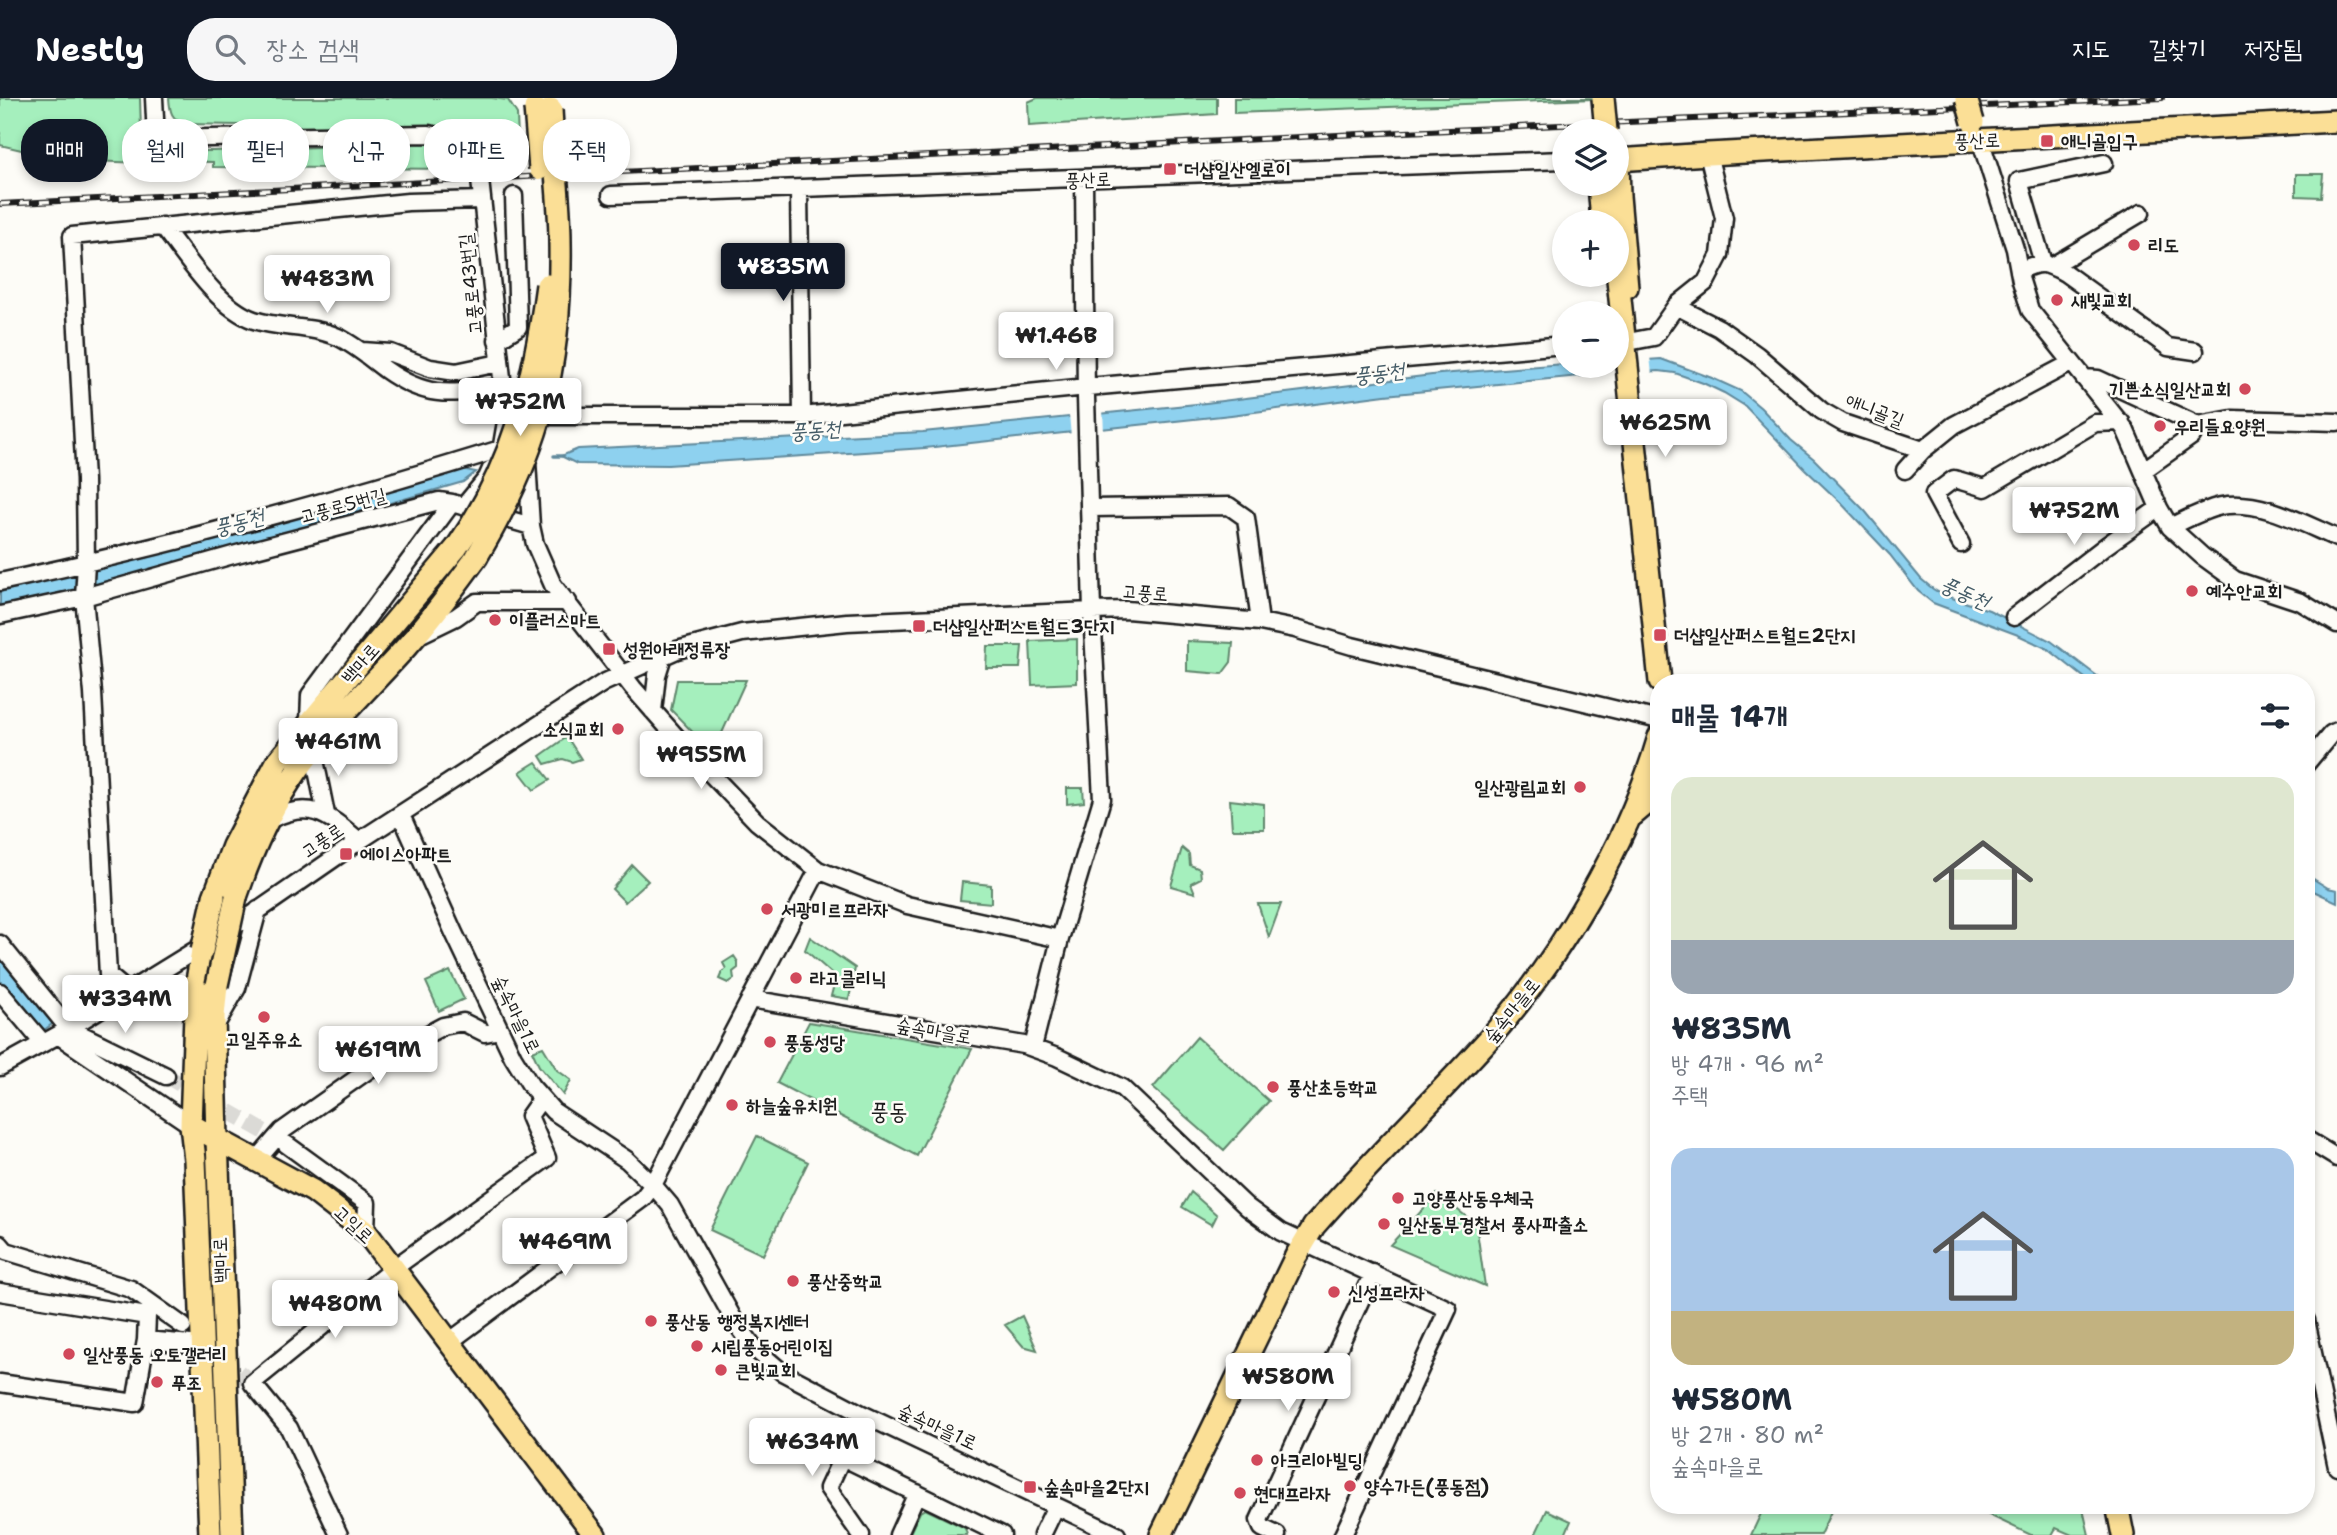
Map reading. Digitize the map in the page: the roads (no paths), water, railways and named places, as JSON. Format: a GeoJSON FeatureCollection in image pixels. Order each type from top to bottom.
{"type":"FeatureCollection","features":[{"type":"Feature","properties":{"kind":"main road"},"geometry":{"type":"LineString","coordinates":[[1603,98],[1604,119]]}},
{"type":"Feature","properties":{"kind":"main road"},"geometry":{"type":"LineString","coordinates":[[1966,98],[1977,131]]}},
{"type":"Feature","properties":{"kind":"main road"},"geometry":{"type":"LineString","coordinates":[[467,552],[478,517],[498,479],[528,395],[540,337],[548,257],[542,103]]}},
{"type":"Feature","properties":{"kind":"main road","name":"풍산로"},"geometry":{"type":"LineString","coordinates":[[1629,159],[1977,131],[2337,121]]}},
{"type":"Feature","properties":{"kind":"main road"},"geometry":{"type":"LineString","coordinates":[[1619,196],[1633,345],[1628,386],[1649,512],[1645,532]]}},
{"type":"Feature","properties":{"kind":"main road"},"geometry":{"type":"LineString","coordinates":[[1619,287],[1659,674]]}},
{"type":"Feature","properties":{"kind":"main road"},"geometry":{"type":"LineString","coordinates":[[1623,378],[1628,386]]}},
{"type":"Feature","properties":{"kind":"main road","name":"백마로"},"geometry":{"type":"LineString","coordinates":[[232,1535],[214,1028],[206,986],[236,897],[282,793],[313,750],[413,639],[467,552]]}},
{"type":"Feature","properties":{"kind":"main road","name":"백마로"},"geometry":{"type":"LineString","coordinates":[[210,1535],[195,1160],[191,1125],[214,897],[233,846],[277,762],[309,721],[467,552]]}},
{"type":"Feature","properties":{"kind":"main road","name":"숲속마을로"},"geometry":{"type":"LineString","coordinates":[[1161,1535],[1303,1243],[1329,1208],[1490,1037],[1547,965],[1581,911],[1628,818],[1650,767]]}},
{"type":"Feature","properties":{"kind":"main road"},"geometry":{"type":"LineString","coordinates":[[1628,818],[1650,800]]}},
{"type":"Feature","properties":{"kind":"main road","name":"고일로"},"geometry":{"type":"LineString","coordinates":[[191,1125],[313,1191],[366,1232],[595,1535]]}},
{"type":"Feature","properties":{"kind":"main road"},"geometry":{"type":"LineString","coordinates":[[2119,1514],[2123,1535]]}},
{"type":"Feature","properties":{"kind":"street","name":"고풍로43번길"},"geometry":{"type":"LineString","coordinates":[[154,98],[156,139],[429,134],[466,141],[472,149],[479,171],[499,363],[508,410],[504,438],[487,478],[458,505],[310,695],[309,721]]}},
{"type":"Feature","properties":{"kind":"street"},"geometry":{"type":"LineString","coordinates":[[1977,131],[2015,249],[2027,304],[2034,317],[2121,422],[2132,440],[2159,508],[2170,527],[2202,556],[2235,580],[2301,602],[2337,624]]}},
{"type":"Feature","properties":{"kind":"street"},"geometry":{"type":"LineString","coordinates":[[1633,345],[1654,337],[1676,306],[1706,282],[1720,255],[1724,218],[1708,153]]}},
{"type":"Feature","properties":{"kind":"street","name":"풍산로"},"geometry":{"type":"LineString","coordinates":[[611,195],[1084,180],[1552,160]]}},
{"type":"Feature","properties":{"kind":"street"},"geometry":{"type":"LineString","coordinates":[[2048,264],[2019,181],[2104,163]]}},
{"type":"Feature","properties":{"kind":"street"},"geometry":{"type":"LineString","coordinates":[[1033,1047],[1060,939],[1102,799],[1092,611],[1084,180]]}},
{"type":"Feature","properties":{"kind":"street"},"geometry":{"type":"LineString","coordinates":[[800,190],[802,416]]}},
{"type":"Feature","properties":{"kind":"street"},"geometry":{"type":"LineString","coordinates":[[497,340],[519,327],[514,196]]}},
{"type":"Feature","properties":{"kind":"street"},"geometry":{"type":"LineString","coordinates":[[127,992],[108,975],[94,754],[93,693],[84,595],[85,480],[72,236],[408,202],[482,201]]}},
{"type":"Feature","properties":{"kind":"street"},"geometry":{"type":"LineString","coordinates":[[2048,264],[2141,213]]}},
{"type":"Feature","properties":{"kind":"street"},"geometry":{"type":"LineString","coordinates":[[162,226],[220,300],[252,319],[338,337],[394,376],[424,390],[452,393],[503,387],[523,406],[525,418],[542,420],[802,416],[1086,395],[1552,346]]}},
{"type":"Feature","properties":{"kind":"street"},"geometry":{"type":"LineString","coordinates":[[2019,271],[2034,264],[2048,264],[2066,273],[2168,347],[2195,351]]}},
{"type":"Feature","properties":{"kind":"street","name":"애니골길"},"geometry":{"type":"LineString","coordinates":[[1676,306],[1719,328],[1757,355],[1822,411],[1843,423],[1923,450]]}},
{"type":"Feature","properties":{"kind":"street"},"geometry":{"type":"LineString","coordinates":[[360,351],[391,353],[430,368],[456,372],[499,363]]}},
{"type":"Feature","properties":{"kind":"street"},"geometry":{"type":"LineString","coordinates":[[1905,470],[1923,450],[1954,425],[2071,363]]}},
{"type":"Feature","properties":{"kind":"street"},"geometry":{"type":"LineString","coordinates":[[2084,378],[2098,379],[2199,425],[2232,419],[2337,422]]}},
{"type":"Feature","properties":{"kind":"street"},"geometry":{"type":"LineString","coordinates":[[523,406],[530,399],[543,399],[549,407],[526,450],[531,526],[535,544],[553,585],[653,710],[757,822],[818,870],[919,909],[1060,939]]}},
{"type":"Feature","properties":{"kind":"street"},"geometry":{"type":"LineString","coordinates":[[1961,544],[1934,494],[1954,479],[1985,488],[2095,423],[2121,422]]}},
{"type":"Feature","properties":{"kind":"street"},"geometry":{"type":"LineString","coordinates":[[2144,470],[2192,436],[2199,425]]}},
{"type":"Feature","properties":{"kind":"street","name":"고풍로5번길"},"geometry":{"type":"LineString","coordinates":[[0,582],[86,567],[330,501],[500,450],[513,447],[526,450]]}},
{"type":"Feature","properties":{"kind":"street","name":"고풍로5번길"},"geometry":{"type":"LineString","coordinates":[[0,615],[439,501],[531,526]]}},
{"type":"Feature","properties":{"kind":"street"},"geometry":{"type":"LineString","coordinates":[[2170,527],[2203,512],[2223,506],[2241,505],[2254,506],[2289,518],[2337,538]]}},
{"type":"Feature","properties":{"kind":"street"},"geometry":{"type":"LineString","coordinates":[[1091,508],[1229,506],[1246,518],[1260,622]]}},
{"type":"Feature","properties":{"kind":"street"},"geometry":{"type":"LineString","coordinates":[[2014,617],[2159,508]]}},
{"type":"Feature","properties":{"kind":"street"},"geometry":{"type":"LineString","coordinates":[[413,639],[456,617],[477,602],[568,603]]}},
{"type":"Feature","properties":{"kind":"street","name":"고풍로"},"geometry":{"type":"LineString","coordinates":[[56,1035],[258,911],[359,841],[603,683],[677,650],[742,633],[835,623],[1127,610],[1260,622],[1650,718]]}},
{"type":"Feature","properties":{"kind":"street"},"geometry":{"type":"LineString","coordinates":[[653,710],[655,684],[663,656]]}},
{"type":"Feature","properties":{"kind":"street"},"geometry":{"type":"LineString","coordinates":[[2315,754],[2337,731]]}},
{"type":"Feature","properties":{"kind":"street"},"geometry":{"type":"LineString","coordinates":[[313,750],[326,814]]}},
{"type":"Feature","properties":{"kind":"street"},"geometry":{"type":"LineString","coordinates":[[269,820],[297,809],[326,814],[359,841]]}},
{"type":"Feature","properties":{"kind":"street","name":"숲속마을1로"},"geometry":{"type":"LineString","coordinates":[[401,815],[513,1058],[541,1100],[553,1111],[627,1160],[670,1205],[734,1320],[755,1349],[782,1372],[862,1414],[1117,1535]]}},
{"type":"Feature","properties":{"kind":"street"},"geometry":{"type":"LineString","coordinates":[[449,1342],[643,1198],[653,1185],[818,870]]}},
{"type":"Feature","properties":{"kind":"street"},"geometry":{"type":"LineString","coordinates":[[214,1028],[237,988],[258,911]]}},
{"type":"Feature","properties":{"kind":"street"},"geometry":{"type":"LineString","coordinates":[[0,944],[56,1035]]}},
{"type":"Feature","properties":{"kind":"street"},"geometry":{"type":"LineString","coordinates":[[0,992],[56,1035],[166,1076]]}},
{"type":"Feature","properties":{"kind":"street","name":"숲속마을로"},"geometry":{"type":"LineString","coordinates":[[750,999],[1033,1047],[1122,1088],[1247,1207],[1281,1232],[1448,1309],[1343,1535]]}},
{"type":"Feature","properties":{"kind":"street"},"geometry":{"type":"LineString","coordinates":[[256,1161],[394,1052],[443,1026],[463,1022],[485,1032],[500,1030]]}},
{"type":"Feature","properties":{"kind":"street"},"geometry":{"type":"LineString","coordinates":[[0,1067],[56,1035]]}},
{"type":"Feature","properties":{"kind":"street","name":"고일로"},"geometry":{"type":"LineString","coordinates":[[56,1035],[191,1125]]}},
{"type":"Feature","properties":{"kind":"street"},"geometry":{"type":"LineString","coordinates":[[339,1535],[289,1428],[252,1383],[394,1268],[547,1158],[529,1116],[541,1100]]}},
{"type":"Feature","properties":{"kind":"street"},"geometry":{"type":"LineString","coordinates":[[284,1138],[310,1161],[367,1202],[366,1232]]}},
{"type":"Feature","properties":{"kind":"street"},"geometry":{"type":"LineString","coordinates":[[2315,1145],[2337,1158]]}},
{"type":"Feature","properties":{"kind":"street"},"geometry":{"type":"LineString","coordinates":[[0,1244],[6,1251],[131,1289],[183,1326]]}},
{"type":"Feature","properties":{"kind":"street"},"geometry":{"type":"LineString","coordinates":[[1277,1535],[1262,1528],[1259,1520],[1373,1273]]}},
{"type":"Feature","properties":{"kind":"street"},"geometry":{"type":"LineString","coordinates":[[0,1292],[147,1316],[146,1340],[135,1403],[0,1383]]}},
{"type":"Feature","properties":{"kind":"street"},"geometry":{"type":"LineString","coordinates":[[146,1340],[202,1345]]}},
{"type":"Feature","properties":{"kind":"street"},"geometry":{"type":"LineString","coordinates":[[2315,1361],[2337,1467]]}},
{"type":"Feature","properties":{"kind":"street"},"geometry":{"type":"LineString","coordinates":[[861,1535],[828,1488],[862,1414]]}},
{"type":"Feature","properties":{"kind":"street"},"geometry":{"type":"LineString","coordinates":[[842,1457],[917,1493],[974,1529],[1002,1535]]}},
{"type":"Feature","properties":{"kind":"street"},"geometry":{"type":"LineString","coordinates":[[898,1535],[917,1493]]}},
{"type":"Feature","properties":{"kind":"street"},"geometry":{"type":"LineString","coordinates":[[1042,1535],[1056,1506]]}},
{"type":"Feature","properties":{"kind":"water"},"geometry":{"type":"Polygon","coordinates":[[[1661,359],[1741,391],[1865,511],[1921,579],[1933,589],[1943,595],[1989,610],[2051,641],[2094,674],[2080,674],[2048,649],[1933,603],[1918,591],[1890,555],[1745,406],[1703,383],[1675,373],[1629,373],[1629,361],[1661,359]]]}},
{"type":"Feature","properties":{"kind":"water"},"geometry":{"type":"Polygon","coordinates":[[[1552,365],[1552,378],[1559,378],[1385,395],[1231,415],[925,448],[668,465],[577,464],[561,456],[578,449],[923,432],[1206,403],[1440,374],[1552,365]]]}},
{"type":"Feature","properties":{"kind":"water"},"geometry":{"type":"Polygon","coordinates":[[[461,469],[476,472],[463,482],[119,581],[0,608],[0,592],[246,531],[461,469]]]}},
{"type":"Feature","properties":{"kind":"water"},"geometry":{"type":"Polygon","coordinates":[[[2315,880],[2337,890],[2337,902],[2315,892],[2315,880]]]}},
{"type":"Feature","properties":{"kind":"water"},"geometry":{"type":"Polygon","coordinates":[[[0,949],[59,1019],[44,1030],[34,1025],[0,986],[0,949]]]}},
{"type":"Feature","properties":{"kind":"waterway","name":"풍동천"},"geometry":{"type":"LineString","coordinates":[[554,456],[563,456]]}},
{"type":"Feature","properties":{"kind":"tunnel"},"geometry":{"type":"LineString","coordinates":[[166,1076],[286,1144]]}},
{"type":"Feature","properties":{"kind":"tunnel"},"geometry":{"type":"LineString","coordinates":[[183,1326],[252,1383]]}},
{"type":"Feature","properties":{"kind":"railway"},"geometry":{"type":"LineString","coordinates":[[0,204],[1338,135],[2162,98]]}},
{"type":"Feature","properties":{"kind":"place","name":"애니골입구"},"geometry":{"type":"Point","coordinates":[2047,141]}},
{"type":"Feature","properties":{"kind":"place","name":"더샵일산엘로이"},"geometry":{"type":"Point","coordinates":[1170,169]}},
{"type":"Feature","properties":{"kind":"place","name":"리도"},"geometry":{"type":"Point","coordinates":[2134,245]}},
{"type":"Feature","properties":{"kind":"place","name":"새빛교회"},"geometry":{"type":"Point","coordinates":[2057,300]}},
{"type":"Feature","properties":{"kind":"place","name":"기쁜소식일산교회"},"geometry":{"type":"Point","coordinates":[2245,389]}},
{"type":"Feature","properties":{"kind":"place","name":"우리들요양원"},"geometry":{"type":"Point","coordinates":[2160,426]}},
{"type":"Feature","properties":{"kind":"place","name":"예수안교회"},"geometry":{"type":"Point","coordinates":[2192,591]}},
{"type":"Feature","properties":{"kind":"place","name":"이플러스마트"},"geometry":{"type":"Point","coordinates":[495,620]}},
{"type":"Feature","properties":{"kind":"place","name":"더샵일산퍼스트월드3단지"},"geometry":{"type":"Point","coordinates":[919,626]}},
{"type":"Feature","properties":{"kind":"place","name":"더샵일산퍼스트월드2단지"},"geometry":{"type":"Point","coordinates":[1660,635]}},
{"type":"Feature","properties":{"kind":"place","name":"성원아래정류장"},"geometry":{"type":"Point","coordinates":[609,649]}},
{"type":"Feature","properties":{"kind":"place","name":"소식교회"},"geometry":{"type":"Point","coordinates":[618,729]}},
{"type":"Feature","properties":{"kind":"place","name":"일산광림교회"},"geometry":{"type":"Point","coordinates":[1580,787]}},
{"type":"Feature","properties":{"kind":"place","name":"에이스아파트"},"geometry":{"type":"Point","coordinates":[346,854]}},
{"type":"Feature","properties":{"kind":"place","name":"서광미르프라자"},"geometry":{"type":"Point","coordinates":[767,909]}},
{"type":"Feature","properties":{"kind":"place","name":"라고클리닉"},"geometry":{"type":"Point","coordinates":[796,978]}},
{"type":"Feature","properties":{"kind":"place","name":"고일주유소"},"geometry":{"type":"Point","coordinates":[264,1017]}},
{"type":"Feature","properties":{"kind":"place","name":"풍동성당"},"geometry":{"type":"Point","coordinates":[770,1042]}},
{"type":"Feature","properties":{"kind":"place","name":"풍산초등학교"},"geometry":{"type":"Point","coordinates":[1273,1087]}},
{"type":"Feature","properties":{"kind":"place","name":"하늘숲유치원"},"geometry":{"type":"Point","coordinates":[732,1105]}},
{"type":"Feature","properties":{"kind":"place","name":"고양풍산동우체국"},"geometry":{"type":"Point","coordinates":[1398,1198]}},
{"type":"Feature","properties":{"kind":"place","name":"일산동부경찰서 풍사파출소"},"geometry":{"type":"Point","coordinates":[1384,1224]}},
{"type":"Feature","properties":{"kind":"place","name":"풍산중학교"},"geometry":{"type":"Point","coordinates":[793,1281]}},
{"type":"Feature","properties":{"kind":"place","name":"신성프라자"},"geometry":{"type":"Point","coordinates":[1334,1292]}},
{"type":"Feature","properties":{"kind":"place","name":"풍산동 행정복지센터"},"geometry":{"type":"Point","coordinates":[651,1321]}},
{"type":"Feature","properties":{"kind":"place","name":"시립풍동어린이집"},"geometry":{"type":"Point","coordinates":[697,1346]}},
{"type":"Feature","properties":{"kind":"place","name":"일산풍동 오토갤러리"},"geometry":{"type":"Point","coordinates":[69,1354]}},
{"type":"Feature","properties":{"kind":"place","name":"큰빛교회"},"geometry":{"type":"Point","coordinates":[721,1370]}},
{"type":"Feature","properties":{"kind":"place","name":"푸조"},"geometry":{"type":"Point","coordinates":[157,1382]}},
{"type":"Feature","properties":{"kind":"place","name":"아크리아빌딩"},"geometry":{"type":"Point","coordinates":[1257,1460]}},
{"type":"Feature","properties":{"kind":"place","name":"양수가든(풍동점)"},"geometry":{"type":"Point","coordinates":[1350,1486]}},
{"type":"Feature","properties":{"kind":"place","name":"숲속마을2단지"},"geometry":{"type":"Point","coordinates":[1030,1487]}},
{"type":"Feature","properties":{"kind":"place","name":"현대프라자"},"geometry":{"type":"Point","coordinates":[1240,1493]}},
{"type":"Feature","properties":{"kind":"district","name":"풍동"},"geometry":{"type":"Point","coordinates":[889,1111]}}]}
